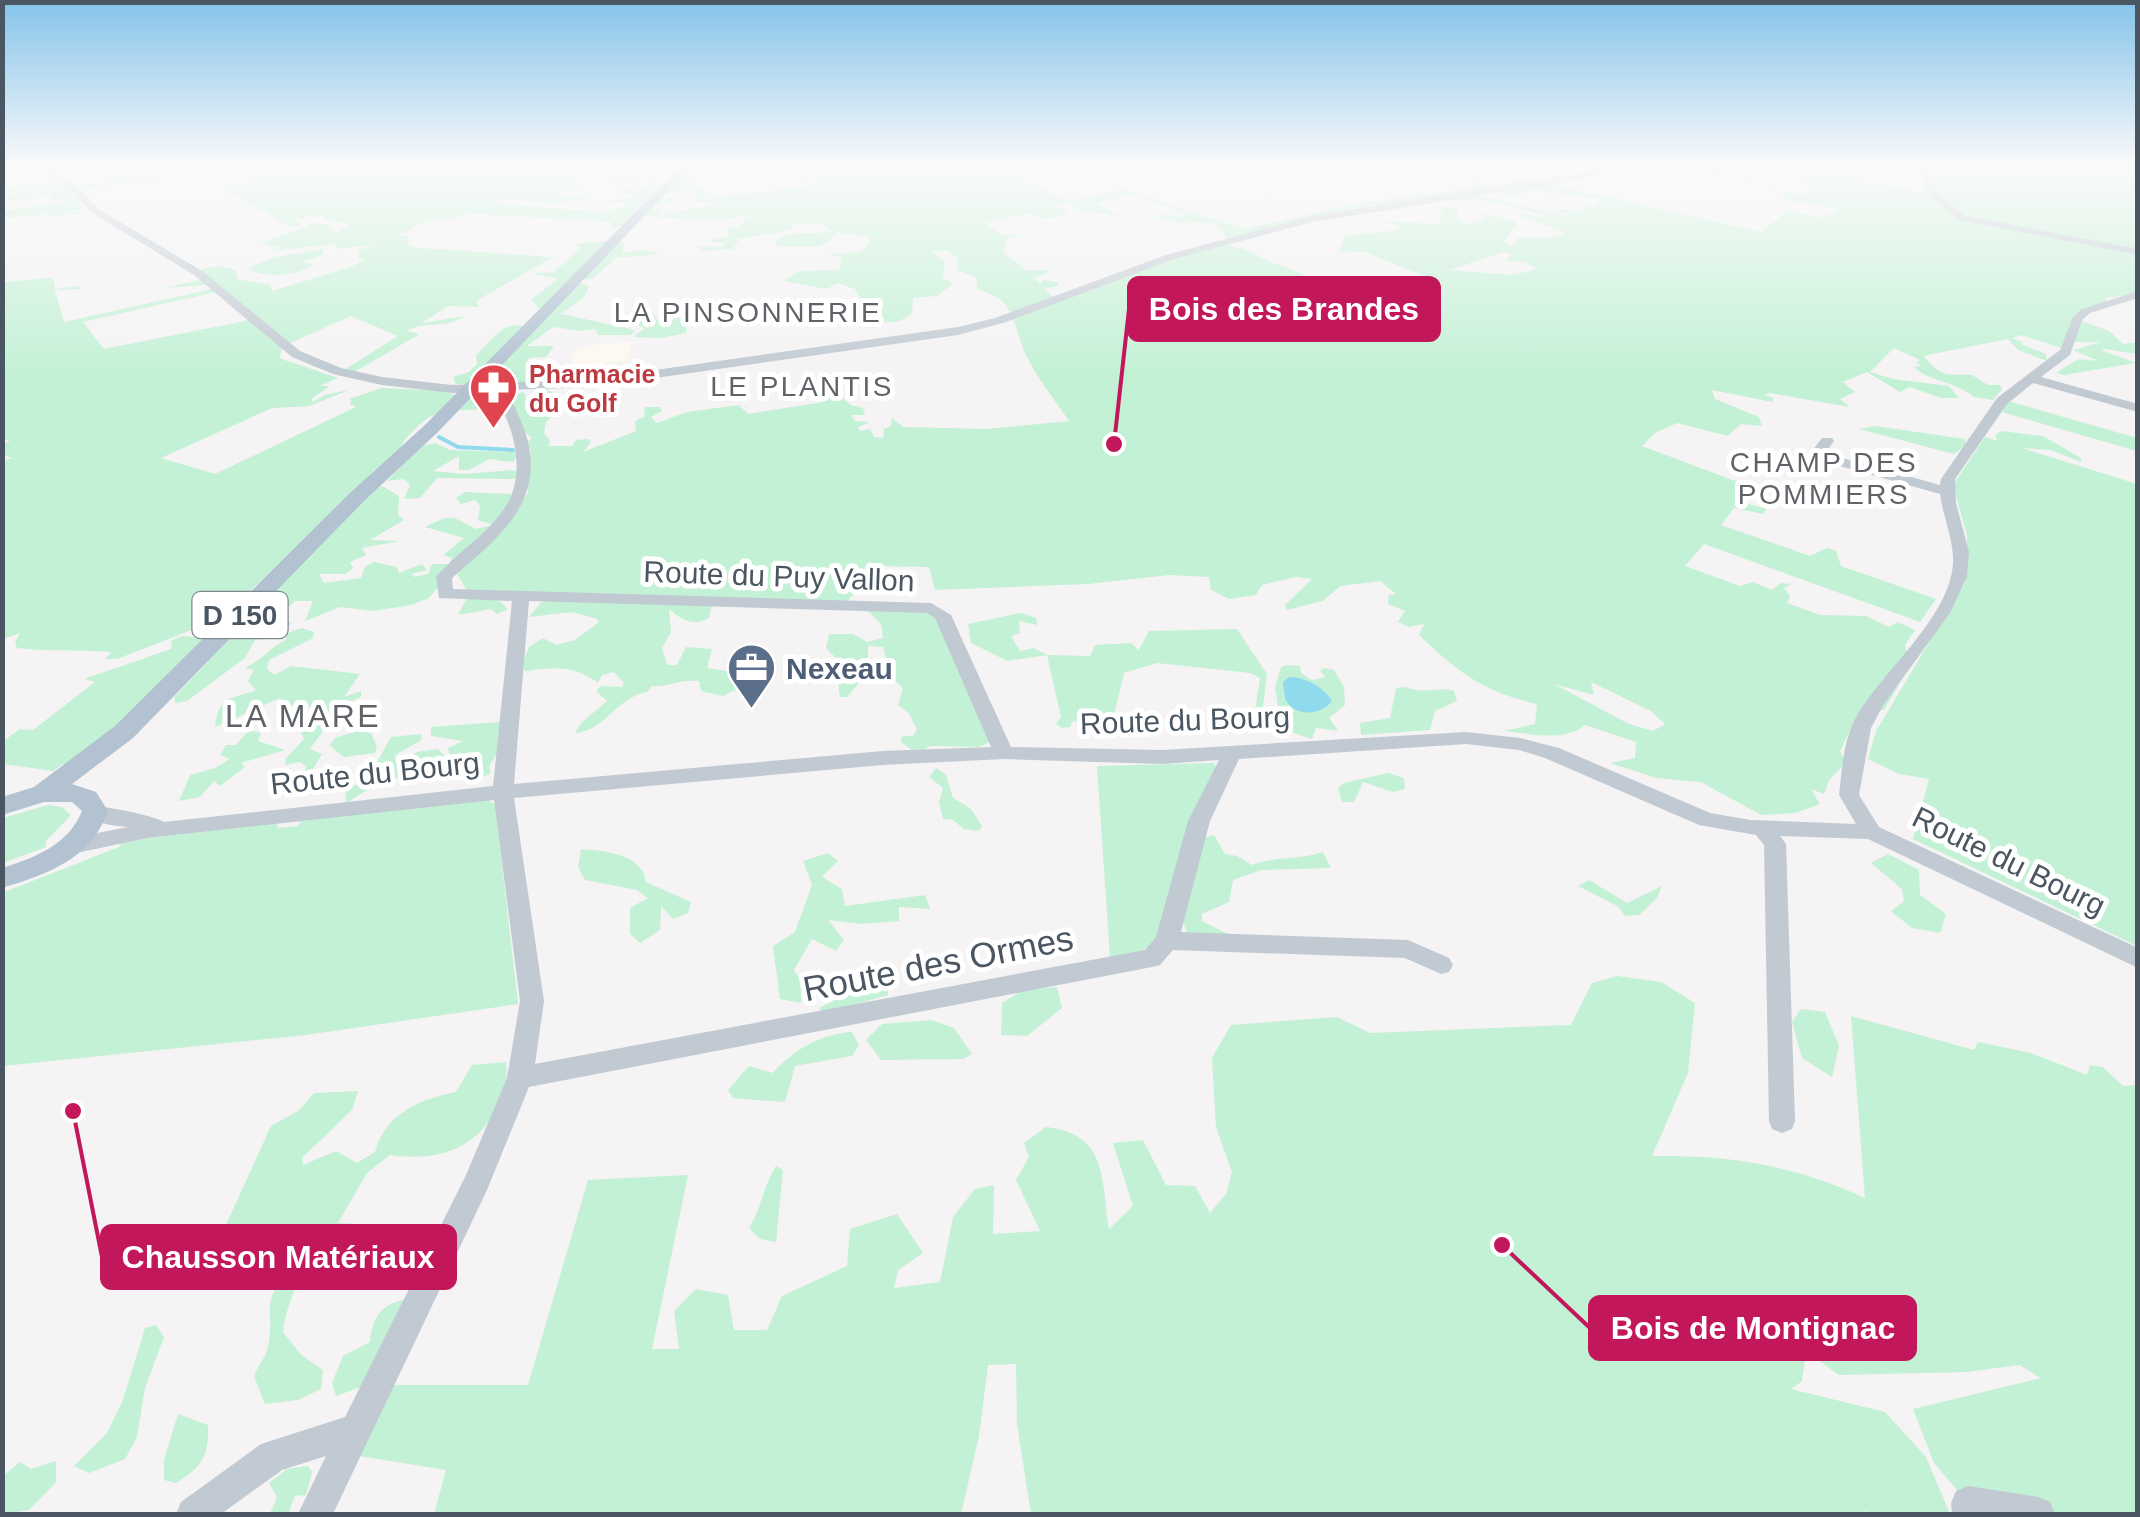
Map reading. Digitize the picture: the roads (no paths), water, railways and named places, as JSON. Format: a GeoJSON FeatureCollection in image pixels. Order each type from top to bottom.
{"type":"FeatureCollection","features":[{"type":"Feature","properties":{"kind":"main road","name":"D 150"},"geometry":{"type":"LineString","coordinates":[[91,805],[95,770],[124,732],[619,235]]}},
{"type":"Feature","properties":{"kind":"main road","name":"D 150"},"geometry":{"type":"LineString","coordinates":[[44,793],[124,732]]}},
{"type":"Feature","properties":{"kind":"main road"},"geometry":{"type":"LineString","coordinates":[[2,878],[38,866],[72,846],[92,822],[91,805],[76,793],[44,793],[4,804]]}},
{"type":"Feature","properties":{"kind":"street"},"geometry":{"type":"LineString","coordinates":[[135,235],[198,273],[296,354],[337,371],[382,381],[465,388],[592,383],[958,331],[999,320],[1170,257],[1250,235]]}},
{"type":"Feature","properties":{"kind":"street"},"geometry":{"type":"LineString","coordinates":[[2044,235],[2112,244],[2138,252]]}},
{"type":"Feature","properties":{"kind":"street"},"geometry":{"type":"LineString","coordinates":[[1819,828],[1848,794],[1864,721],[1938,616],[1960,576],[1960,548],[1946,491],[1948,478],[2002,400],[2066,352],[2077,319],[2086,311],[2138,294]]}},
{"type":"Feature","properties":{"kind":"street"},"geometry":{"type":"LineString","coordinates":[[2033,379],[2138,408]]}},
{"type":"Feature","properties":{"kind":"street"},"geometry":{"type":"LineString","coordinates":[[315,1514],[477,1181],[520,1078],[532,1001],[504,792],[521,596],[446,594],[444,577],[498,532],[513,514],[524,452],[514,413],[501,387]]}},
{"type":"Feature","properties":{"kind":"street"},"geometry":{"type":"LineString","coordinates":[[1827,442],[1812,460],[1946,491]]}},
{"type":"Feature","properties":{"kind":"street","name":"Route du Puy Vallon"},"geometry":{"type":"LineString","coordinates":[[521,596],[931,608],[942,614],[1004,752]]}},
{"type":"Feature","properties":{"kind":"street","name":"Route du Bourg"},"geometry":{"type":"LineString","coordinates":[[72,846],[191,826],[504,792],[883,758],[1004,752],[1115,758],[1466,738],[1520,744],[1552,753],[1706,820],[1871,832],[2138,959]]}},
{"type":"Feature","properties":{"kind":"street"},"geometry":{"type":"LineString","coordinates":[[1231,754],[1199,821],[1166,941],[1408,949],[1441,964]]}},
{"type":"Feature","properties":{"kind":"street"},"geometry":{"type":"LineString","coordinates":[[1848,794],[1871,832]]}},
{"type":"Feature","properties":{"kind":"street","name":"Route du Bourg"},"geometry":{"type":"LineString","coordinates":[[91,805],[129,821],[191,826]]}},
{"type":"Feature","properties":{"kind":"street"},"geometry":{"type":"LineString","coordinates":[[1762,827],[1774,844],[1782,1121]]}},
{"type":"Feature","properties":{"kind":"street","name":"Route des Ormes"},"geometry":{"type":"LineString","coordinates":[[520,1078],[1152,958],[1166,941]]}},
{"type":"Feature","properties":{"kind":"street"},"geometry":{"type":"LineString","coordinates":[[193,1514],[273,1456],[356,1430]]}},
{"type":"Feature","properties":{"kind":"street"},"geometry":{"type":"LineString","coordinates":[[1970,1514],[1968,1504],[2038,1514]]}},
{"type":"Feature","properties":{"kind":"water"},"geometry":{"type":"Polygon","coordinates":[[[1289,677],[1314,684],[1332,701],[1315,712],[1296,710],[1285,697],[1283,682],[1289,677]]]}},
{"type":"Feature","properties":{"kind":"waterway"},"geometry":{"type":"LineString","coordinates":[[439,437],[458,447],[513,450]]}},
{"type":"Feature","properties":{"kind":"place","name":"Pharmacie du Golf"},"geometry":{"type":"Point","coordinates":[494,430]}},
{"type":"Feature","properties":{"kind":"place","name":"Bois des Brandes"},"geometry":{"type":"Point","coordinates":[1114,444]}},
{"type":"Feature","properties":{"kind":"place","name":"Nexeau"},"geometry":{"type":"Point","coordinates":[751,710]}},
{"type":"Feature","properties":{"kind":"place","name":"Chausson Matériaux"},"geometry":{"type":"Point","coordinates":[73,1111]}},
{"type":"Feature","properties":{"kind":"place","name":"Bois de Montignac"},"geometry":{"type":"Point","coordinates":[1502,1245]}},
{"type":"Feature","properties":{"kind":"district","name":"LA PINSONNERIE"},"geometry":{"type":"Point","coordinates":[748,312]}},
{"type":"Feature","properties":{"kind":"district","name":"LE PLANTIS"},"geometry":{"type":"Point","coordinates":[802,386]}},
{"type":"Feature","properties":{"kind":"district","name":"CHAMP DES POMMIERS"},"geometry":{"type":"Point","coordinates":[1824,478]}},
{"type":"Feature","properties":{"kind":"district","name":"LA MARE"},"geometry":{"type":"Point","coordinates":[303,716]}}]}
